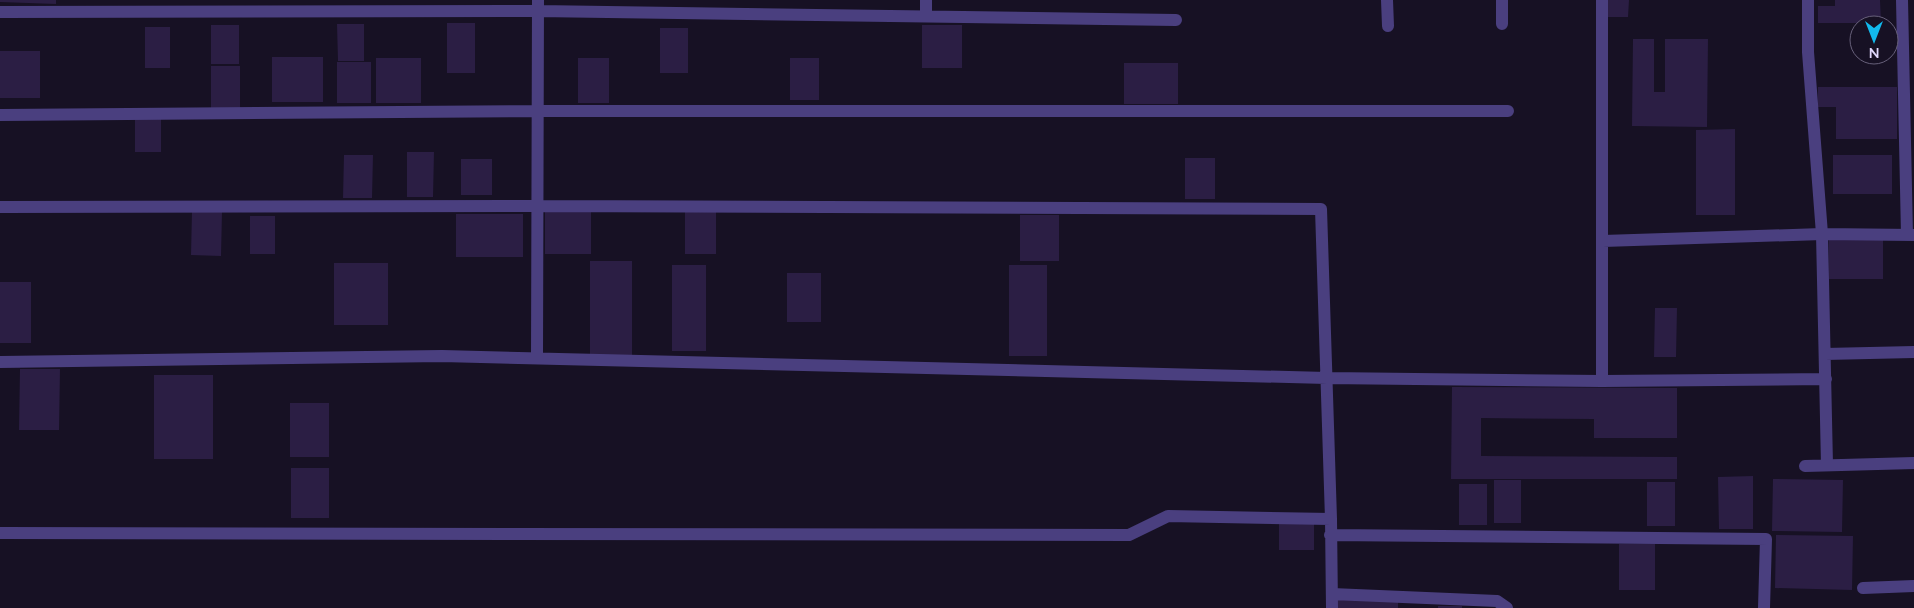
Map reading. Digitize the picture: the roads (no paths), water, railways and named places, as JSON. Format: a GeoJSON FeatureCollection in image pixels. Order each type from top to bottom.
{"type":"FeatureCollection","features":[{"type":"Feature","properties":{"kind":"street"},"geometry":{"type":"LineString","coordinates":[[926,0],[926,16]]}},
{"type":"Feature","properties":{"kind":"street"},"geometry":{"type":"LineString","coordinates":[[1387,0],[1388,26]]}},
{"type":"Feature","properties":{"kind":"street"},"geometry":{"type":"LineString","coordinates":[[1502,0],[1502,24]]}},
{"type":"Feature","properties":{"kind":"street"},"geometry":{"type":"LineString","coordinates":[[1602,0],[1602,381]]}},
{"type":"Feature","properties":{"kind":"street"},"geometry":{"type":"LineString","coordinates":[[1808,0],[1808,52],[1822,234],[1827,465]]}},
{"type":"Feature","properties":{"kind":"street"},"geometry":{"type":"LineString","coordinates":[[1603,240],[1822,234],[1910,235],[1902,0]]}},
{"type":"Feature","properties":{"kind":"street"},"geometry":{"type":"LineString","coordinates":[[537,358],[538,6]]}},
{"type":"Feature","properties":{"kind":"street"},"geometry":{"type":"LineString","coordinates":[[0,12],[538,6],[1176,20]]}},
{"type":"Feature","properties":{"kind":"street"},"geometry":{"type":"LineString","coordinates":[[0,115],[539,111],[1508,111]]}},
{"type":"Feature","properties":{"kind":"street"},"geometry":{"type":"LineString","coordinates":[[0,208],[538,206],[1321,209],[1332,608]]}},
{"type":"Feature","properties":{"kind":"street"},"geometry":{"type":"LineString","coordinates":[[1825,354],[1914,352]]}},
{"type":"Feature","properties":{"kind":"street"},"geometry":{"type":"LineString","coordinates":[[0,362],[442,356],[1327,378],[1602,381],[1826,379]]}},
{"type":"Feature","properties":{"kind":"street"},"geometry":{"type":"LineString","coordinates":[[1805,466],[1914,463]]}},
{"type":"Feature","properties":{"kind":"street"},"geometry":{"type":"LineString","coordinates":[[0,533],[1129,535],[1168,516],[1331,520]]}},
{"type":"Feature","properties":{"kind":"street"},"geometry":{"type":"LineString","coordinates":[[1330,534],[1766,539],[1764,608]]}},
{"type":"Feature","properties":{"kind":"street"},"geometry":{"type":"LineString","coordinates":[[1862,588],[1914,586]]}},
{"type":"Feature","properties":{"kind":"street"},"geometry":{"type":"LineString","coordinates":[[1332,594],[1497,601],[1507,608]]}}]}
